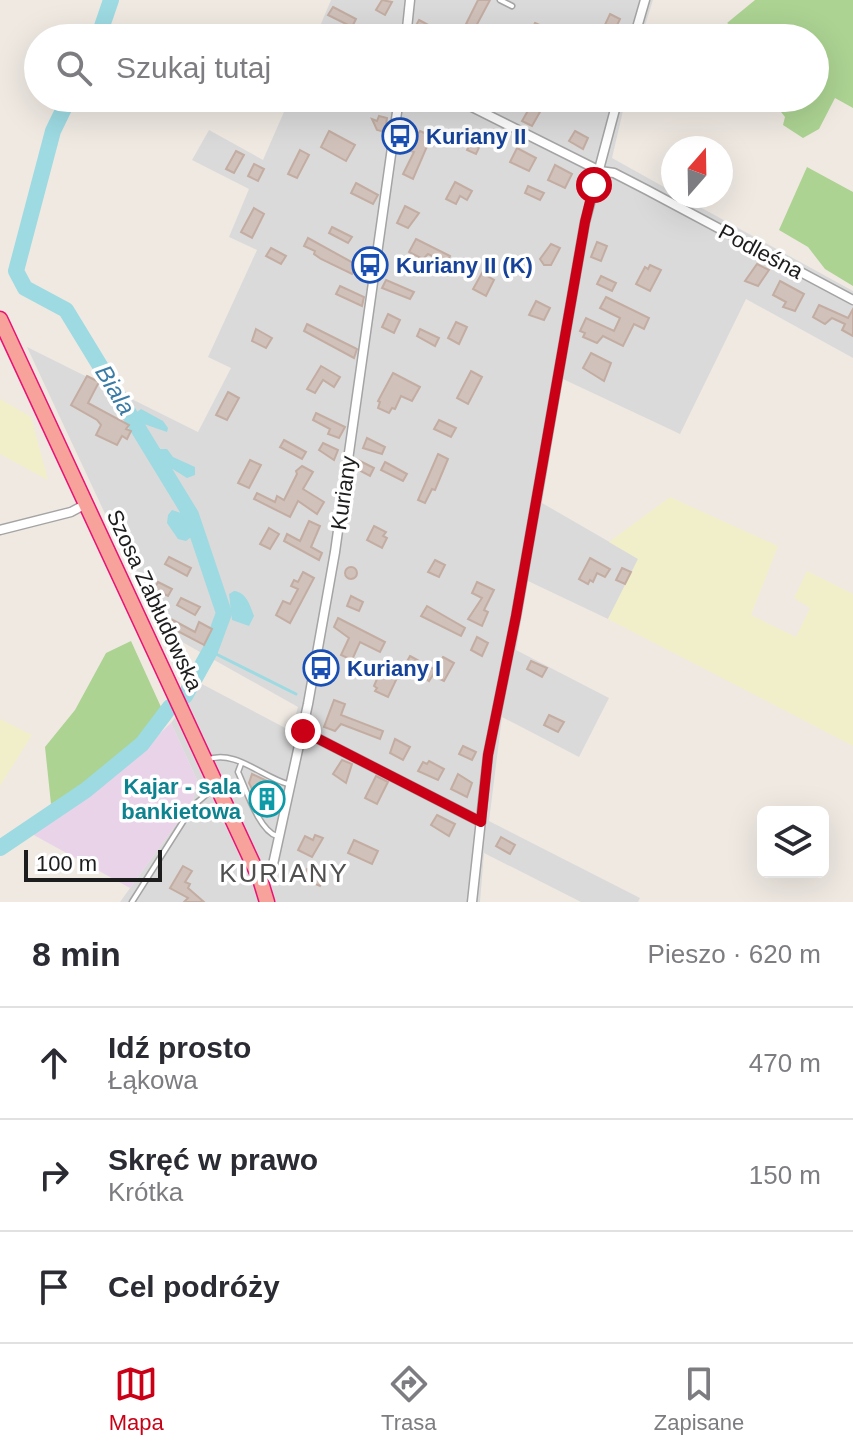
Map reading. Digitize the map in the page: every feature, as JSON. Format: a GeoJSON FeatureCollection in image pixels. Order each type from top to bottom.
{"type":"FeatureCollection","features":[{"type":"Feature","properties":{"kind":"highway","name":"Szosa Zabłudowska"},"geometry":{"type":"LineString","coordinates":[[0,319],[206,761],[260,879],[267,902]]}},
{"type":"Feature","properties":{"kind":"street"},"geometry":{"type":"LineString","coordinates":[[407,24],[410,0]]}},
{"type":"Feature","properties":{"kind":"street"},"geometry":{"type":"LineString","coordinates":[[638,24],[645,0]]}},
{"type":"Feature","properties":{"kind":"street","name":"Kuriany"},"geometry":{"type":"LineString","coordinates":[[260,879],[272,869],[280,837],[303,731],[335,552],[397,112]]}},
{"type":"Feature","properties":{"kind":"street","name":"Podleśna"},"geometry":{"type":"LineString","coordinates":[[482,112],[600,171],[614,173],[853,300]]}},
{"type":"Feature","properties":{"kind":"street"},"geometry":{"type":"LineString","coordinates":[[472,902],[488,755],[516,616],[585,222],[615,112]]}},
{"type":"Feature","properties":{"kind":"street"},"geometry":{"type":"LineString","coordinates":[[0,530],[71,512],[86,504]]}},
{"type":"Feature","properties":{"kind":"street"},"geometry":{"type":"LineString","coordinates":[[303,731],[481,822]]}},
{"type":"Feature","properties":{"kind":"lane"},"geometry":{"type":"LineString","coordinates":[[500,0],[512,6]]}},
{"type":"Feature","properties":{"kind":"lane"},"geometry":{"type":"LineString","coordinates":[[206,761],[221,757],[291,785]]}},
{"type":"Feature","properties":{"kind":"lane"},"geometry":{"type":"LineString","coordinates":[[241,764],[238,772],[263,826],[280,837]]}},
{"type":"Feature","properties":{"kind":"lane"},"geometry":{"type":"LineString","coordinates":[[132,902],[193,806],[217,786]]}},
{"type":"Feature","properties":{"kind":"shaded area"},"geometry":{"type":"Polygon","coordinates":[[[331,0],[653,0],[645,24],[321,24],[331,0]]]}},
{"type":"Feature","properties":{"kind":"shaded area"},"geometry":{"type":"Polygon","coordinates":[[[284,112],[623,112],[612,158],[661,185],[661,208],[702,208],[853,291],[853,358],[746,299],[680,434],[563,379],[542,503],[639,559],[608,619],[528,581],[516,650],[609,698],[579,757],[502,717],[489,821],[640,898],[638,902],[581,902],[484,853],[480,902],[120,902],[193,801],[197,780],[171,723],[200,683],[291,731],[298,707],[159,629],[27,347],[198,432],[231,368],[208,357],[257,250],[229,237],[249,189],[192,160],[209,130],[263,160],[284,112]]]}},
{"type":"Feature","properties":{"kind":"shaded area"},"geometry":{"type":"Polygon","coordinates":[[[0,399],[31,417],[48,480],[0,454],[0,399]]]}},
{"type":"Feature","properties":{"kind":"shaded area"},"geometry":{"type":"Polygon","coordinates":[[[670,497],[778,546],[751,615],[796,637],[810,608],[794,598],[807,571],[853,594],[853,746],[608,619],[638,559],[609,542],[670,497]]]}},
{"type":"Feature","properties":{"kind":"shaded area"},"geometry":{"type":"Polygon","coordinates":[[[0,719],[32,735],[0,786],[0,719]]]}},
{"type":"Feature","properties":{"kind":"shaded area"},"geometry":{"type":"Polygon","coordinates":[[[171,723],[197,780],[193,801],[130,888],[32,834],[144,749],[171,723]]]}},
{"type":"Feature","properties":{"kind":"green space"},"geometry":{"type":"Polygon","coordinates":[[[755,0],[853,0],[853,108],[835,98],[829,110],[829,24],[727,23],[755,0]]]}},
{"type":"Feature","properties":{"kind":"green space"},"geometry":{"type":"Polygon","coordinates":[[[781,112],[828,112],[819,129],[803,138],[783,125],[785,117],[781,112]]]}},
{"type":"Feature","properties":{"kind":"green space"},"geometry":{"type":"Polygon","coordinates":[[[807,167],[853,192],[853,286],[825,269],[808,247],[779,230],[807,167]]]}},
{"type":"Feature","properties":{"kind":"green space"},"geometry":{"type":"Polygon","coordinates":[[[131,641],[161,707],[144,736],[93,780],[51,804],[45,747],[75,710],[106,653],[131,641]]]}},
{"type":"Feature","properties":{"kind":"water"},"geometry":{"type":"Polygon","coordinates":[[[141,409],[163,421],[167,432],[141,423],[137,412],[141,409]]]}},
{"type":"Feature","properties":{"kind":"water"},"geometry":{"type":"Polygon","coordinates":[[[160,449],[167,449],[173,457],[195,467],[195,475],[187,478],[166,465],[158,453],[160,449]]]}},
{"type":"Feature","properties":{"kind":"water"},"geometry":{"type":"Polygon","coordinates":[[[172,510],[184,514],[191,537],[186,541],[178,539],[167,523],[172,510]]]}},
{"type":"Feature","properties":{"kind":"water"},"geometry":{"type":"Polygon","coordinates":[[[234,591],[245,596],[251,608],[254,616],[249,626],[232,620],[229,594],[234,591]]]}},
{"type":"Feature","properties":{"kind":"building"},"geometry":{"type":"Polygon","coordinates":[[[382,0],[392,2],[385,15],[376,10],[382,0]]]}},
{"type":"Feature","properties":{"kind":"building"},"geometry":{"type":"Polygon","coordinates":[[[478,0],[490,0],[477,24],[466,24],[478,0]]]}},
{"type":"Feature","properties":{"kind":"building"},"geometry":{"type":"Polygon","coordinates":[[[333,7],[356,19],[354,24],[346,24],[328,15],[333,7]]]}},
{"type":"Feature","properties":{"kind":"building"},"geometry":{"type":"Polygon","coordinates":[[[610,14],[620,19],[618,24],[605,24],[610,14]]]}},
{"type":"Feature","properties":{"kind":"building"},"geometry":{"type":"Polygon","coordinates":[[[527,112],[540,112],[532,126],[522,121],[527,112]]]}},
{"type":"Feature","properties":{"kind":"building"},"geometry":{"type":"Polygon","coordinates":[[[379,116],[387,118],[385,132],[377,130],[372,119],[377,121],[379,116]]]}},
{"type":"Feature","properties":{"kind":"building"},"geometry":{"type":"Polygon","coordinates":[[[329,131],[355,145],[346,161],[321,147],[329,131]]]}},
{"type":"Feature","properties":{"kind":"building"},"geometry":{"type":"Polygon","coordinates":[[[420,131],[437,139],[433,146],[428,144],[413,179],[403,174],[414,152],[411,151],[411,144],[420,131]]]}},
{"type":"Feature","properties":{"kind":"building"},"geometry":{"type":"Polygon","coordinates":[[[476,131],[485,135],[476,154],[467,150],[476,131]]]}},
{"type":"Feature","properties":{"kind":"building"},"geometry":{"type":"Polygon","coordinates":[[[575,131],[588,138],[583,149],[569,141],[575,131]]]}},
{"type":"Feature","properties":{"kind":"building"},"geometry":{"type":"Polygon","coordinates":[[[517,148],[536,158],[529,171],[510,162],[517,148]]]}},
{"type":"Feature","properties":{"kind":"building"},"geometry":{"type":"Polygon","coordinates":[[[300,150],[309,155],[297,178],[288,174],[300,150]]]}},
{"type":"Feature","properties":{"kind":"building"},"geometry":{"type":"Polygon","coordinates":[[[236,151],[244,155],[234,173],[226,169],[236,151]]]}},
{"type":"Feature","properties":{"kind":"building"},"geometry":{"type":"Polygon","coordinates":[[[254,164],[264,169],[258,181],[248,176],[254,164]]]}},
{"type":"Feature","properties":{"kind":"building"},"geometry":{"type":"Polygon","coordinates":[[[555,165],[572,174],[565,188],[548,180],[555,165]]]}},
{"type":"Feature","properties":{"kind":"building"},"geometry":{"type":"Polygon","coordinates":[[[455,182],[472,191],[467,200],[460,196],[456,204],[446,199],[455,182]]]}},
{"type":"Feature","properties":{"kind":"building"},"geometry":{"type":"Polygon","coordinates":[[[356,183],[378,195],[373,204],[351,193],[356,183]]]}},
{"type":"Feature","properties":{"kind":"building"},"geometry":{"type":"Polygon","coordinates":[[[528,186],[544,193],[540,200],[525,193],[528,186]]]}},
{"type":"Feature","properties":{"kind":"building"},"geometry":{"type":"Polygon","coordinates":[[[405,206],[419,213],[408,228],[397,223],[405,206]]]}},
{"type":"Feature","properties":{"kind":"building"},"geometry":{"type":"Polygon","coordinates":[[[254,208],[264,214],[252,238],[241,232],[254,208]]]}},
{"type":"Feature","properties":{"kind":"building"},"geometry":{"type":"Polygon","coordinates":[[[332,227],[352,237],[348,243],[329,233],[332,227]]]}},
{"type":"Feature","properties":{"kind":"building"},"geometry":{"type":"Polygon","coordinates":[[[308,238],[357,265],[352,274],[321,259],[314,254],[315,251],[304,246],[308,238]]]}},
{"type":"Feature","properties":{"kind":"building"},"geometry":{"type":"Polygon","coordinates":[[[416,239],[450,256],[447,263],[428,254],[423,259],[409,252],[416,239]]]}},
{"type":"Feature","properties":{"kind":"building"},"geometry":{"type":"Polygon","coordinates":[[[597,242],[607,246],[601,261],[591,257],[597,242]]]}},
{"type":"Feature","properties":{"kind":"building"},"geometry":{"type":"Polygon","coordinates":[[[551,244],[560,248],[551,265],[544,265],[540,259],[551,244]]]}},
{"type":"Feature","properties":{"kind":"building"},"geometry":{"type":"Polygon","coordinates":[[[271,248],[286,256],[281,264],[266,256],[271,248]]]}},
{"type":"Feature","properties":{"kind":"building"},"geometry":{"type":"Polygon","coordinates":[[[757,264],[769,270],[758,286],[745,281],[757,264]]]}},
{"type":"Feature","properties":{"kind":"building"},"geometry":{"type":"Polygon","coordinates":[[[650,265],[661,270],[650,291],[636,284],[645,267],[648,269],[650,265]]]}},
{"type":"Feature","properties":{"kind":"building"},"geometry":{"type":"Polygon","coordinates":[[[482,273],[494,280],[486,296],[473,289],[482,273]]]}},
{"type":"Feature","properties":{"kind":"building"},"geometry":{"type":"Polygon","coordinates":[[[601,276],[616,283],[612,291],[597,284],[601,276]]]}},
{"type":"Feature","properties":{"kind":"building"},"geometry":{"type":"Polygon","coordinates":[[[386,280],[414,292],[410,299],[382,288],[386,280]]]}},
{"type":"Feature","properties":{"kind":"building"},"geometry":{"type":"Polygon","coordinates":[[[780,281],[804,294],[795,311],[783,307],[786,302],[773,295],[780,281]]]}},
{"type":"Feature","properties":{"kind":"building"},"geometry":{"type":"Polygon","coordinates":[[[340,286],[364,297],[362,306],[336,294],[340,286]]]}},
{"type":"Feature","properties":{"kind":"building"},"geometry":{"type":"Polygon","coordinates":[[[606,297],[649,318],[644,329],[634,324],[623,346],[603,336],[597,343],[583,337],[585,333],[580,331],[586,318],[614,331],[620,318],[600,308],[606,297]]]}},
{"type":"Feature","properties":{"kind":"building"},"geometry":{"type":"Polygon","coordinates":[[[536,301],[550,308],[544,320],[529,315],[536,301]]]}},
{"type":"Feature","properties":{"kind":"building"},"geometry":{"type":"Polygon","coordinates":[[[819,305],[848,318],[853,309],[853,336],[842,330],[845,324],[832,318],[825,324],[813,317],[819,305]]]}},
{"type":"Feature","properties":{"kind":"building"},"geometry":{"type":"Polygon","coordinates":[[[388,314],[400,320],[394,333],[382,327],[388,314]]]}},
{"type":"Feature","properties":{"kind":"building"},"geometry":{"type":"Polygon","coordinates":[[[456,322],[467,327],[459,344],[448,338],[456,322]]]}},
{"type":"Feature","properties":{"kind":"building"},"geometry":{"type":"Polygon","coordinates":[[[307,324],[357,349],[354,358],[304,331],[307,324]]]}},
{"type":"Feature","properties":{"kind":"building"},"geometry":{"type":"Polygon","coordinates":[[[256,329],[272,338],[266,348],[252,341],[256,329]]]}},
{"type":"Feature","properties":{"kind":"building"},"geometry":{"type":"Polygon","coordinates":[[[420,329],[439,338],[435,346],[417,336],[420,329]]]}},
{"type":"Feature","properties":{"kind":"building"},"geometry":{"type":"Polygon","coordinates":[[[591,353],[611,363],[604,381],[583,368],[591,353]]]}},
{"type":"Feature","properties":{"kind":"building"},"geometry":{"type":"Polygon","coordinates":[[[321,366],[340,377],[334,387],[323,380],[315,393],[307,389],[321,366]]]}},
{"type":"Feature","properties":{"kind":"building"},"geometry":{"type":"Polygon","coordinates":[[[471,371],[482,377],[468,404],[457,398],[471,371]]]}},
{"type":"Feature","properties":{"kind":"building"},"geometry":{"type":"Polygon","coordinates":[[[393,373],[420,387],[412,401],[401,396],[395,409],[392,408],[389,413],[378,408],[378,401],[393,373]]]}},
{"type":"Feature","properties":{"kind":"building"},"geometry":{"type":"Polygon","coordinates":[[[87,376],[99,382],[88,403],[129,425],[126,429],[131,431],[127,439],[122,436],[117,445],[96,435],[101,425],[97,420],[71,405],[87,376]]]}},
{"type":"Feature","properties":{"kind":"building"},"geometry":{"type":"Polygon","coordinates":[[[228,392],[239,398],[227,420],[216,415],[228,392]]]}},
{"type":"Feature","properties":{"kind":"building"},"geometry":{"type":"Polygon","coordinates":[[[316,413],[345,427],[339,438],[328,434],[330,429],[313,420],[316,413]]]}},
{"type":"Feature","properties":{"kind":"building"},"geometry":{"type":"Polygon","coordinates":[[[439,420],[456,428],[451,437],[434,429],[439,420]]]}},
{"type":"Feature","properties":{"kind":"building"},"geometry":{"type":"Polygon","coordinates":[[[367,438],[385,447],[382,454],[363,448],[367,438]]]}},
{"type":"Feature","properties":{"kind":"building"},"geometry":{"type":"Polygon","coordinates":[[[284,440],[306,452],[302,459],[280,447],[284,440]]]}},
{"type":"Feature","properties":{"kind":"building"},"geometry":{"type":"Polygon","coordinates":[[[323,443],[338,450],[334,460],[319,450],[323,443]]]}},
{"type":"Feature","properties":{"kind":"building"},"geometry":{"type":"Polygon","coordinates":[[[438,454],[448,459],[435,490],[432,489],[425,503],[418,500],[438,454]]]}},
{"type":"Feature","properties":{"kind":"building"},"geometry":{"type":"Polygon","coordinates":[[[250,460],[261,465],[249,488],[238,483],[250,460]]]}},
{"type":"Feature","properties":{"kind":"building"},"geometry":{"type":"Polygon","coordinates":[[[358,460],[374,468],[370,476],[355,468],[358,460]]]}},
{"type":"Feature","properties":{"kind":"building"},"geometry":{"type":"Polygon","coordinates":[[[385,462],[407,474],[403,481],[381,470],[385,462]]]}},
{"type":"Feature","properties":{"kind":"building"},"geometry":{"type":"Polygon","coordinates":[[[302,466],[313,472],[303,489],[324,502],[317,514],[298,501],[290,517],[254,499],[257,493],[275,502],[277,496],[284,500],[296,471],[302,466]]]}},
{"type":"Feature","properties":{"kind":"building"},"geometry":{"type":"Polygon","coordinates":[[[309,521],[320,526],[311,547],[322,553],[319,560],[284,541],[287,534],[300,541],[309,521]]]}},
{"type":"Feature","properties":{"kind":"building"},"geometry":{"type":"Polygon","coordinates":[[[374,526],[386,532],[383,536],[387,538],[382,548],[367,540],[374,526]]]}},
{"type":"Feature","properties":{"kind":"building"},"geometry":{"type":"Polygon","coordinates":[[[269,528],[279,534],[270,549],[260,544],[269,528]]]}},
{"type":"Feature","properties":{"kind":"building"},"geometry":{"type":"Polygon","coordinates":[[[169,557],[191,568],[187,576],[165,564],[169,557]]]}},
{"type":"Feature","properties":{"kind":"building"},"geometry":{"type":"Polygon","coordinates":[[[590,558],[610,569],[605,577],[597,573],[593,582],[590,580],[588,584],[579,579],[590,558]]]}},
{"type":"Feature","properties":{"kind":"building"},"geometry":{"type":"Polygon","coordinates":[[[435,560],[445,565],[439,577],[428,572],[435,560]]]}},
{"type":"Feature","properties":{"kind":"building"},"geometry":{"type":"Polygon","coordinates":[[[351,567],[357,573],[351,579],[345,573],[351,567]]]}},
{"type":"Feature","properties":{"kind":"building"},"geometry":{"type":"Polygon","coordinates":[[[622,568],[631,572],[625,584],[616,580],[622,568]]]}},
{"type":"Feature","properties":{"kind":"building"},"geometry":{"type":"Polygon","coordinates":[[[303,572],[314,578],[290,623],[276,615],[283,601],[290,604],[298,589],[291,586],[294,580],[298,582],[303,572]]]}},
{"type":"Feature","properties":{"kind":"building"},"geometry":{"type":"Polygon","coordinates":[[[158,582],[172,589],[168,596],[154,589],[158,582]]]}},
{"type":"Feature","properties":{"kind":"building"},"geometry":{"type":"Polygon","coordinates":[[[477,582],[494,590],[484,610],[488,612],[482,626],[468,619],[482,598],[472,593],[477,582]]]}},
{"type":"Feature","properties":{"kind":"building"},"geometry":{"type":"Polygon","coordinates":[[[351,596],[363,602],[359,611],[347,606],[351,596]]]}},
{"type":"Feature","properties":{"kind":"building"},"geometry":{"type":"Polygon","coordinates":[[[181,598],[200,607],[195,615],[177,605],[181,598]]]}},
{"type":"Feature","properties":{"kind":"building"},"geometry":{"type":"Polygon","coordinates":[[[427,606],[465,628],[461,636],[421,616],[427,606]]]}},
{"type":"Feature","properties":{"kind":"building"},"geometry":{"type":"Polygon","coordinates":[[[169,618],[195,632],[199,622],[212,629],[204,645],[166,625],[169,618]]]}},
{"type":"Feature","properties":{"kind":"building"},"geometry":{"type":"Polygon","coordinates":[[[338,618],[385,642],[380,652],[360,642],[352,660],[341,655],[349,638],[334,627],[338,618]]]}},
{"type":"Feature","properties":{"kind":"building"},"geometry":{"type":"Polygon","coordinates":[[[477,637],[488,643],[482,656],[471,650],[477,637]]]}},
{"type":"Feature","properties":{"kind":"building"},"geometry":{"type":"Polygon","coordinates":[[[410,656],[436,670],[429,681],[405,665],[410,656]]]}},
{"type":"Feature","properties":{"kind":"building"},"geometry":{"type":"Polygon","coordinates":[[[443,657],[454,663],[444,681],[433,676],[443,657]]]}},
{"type":"Feature","properties":{"kind":"building"},"geometry":{"type":"Polygon","coordinates":[[[531,661],[547,668],[542,677],[527,669],[531,661]]]}},
{"type":"Feature","properties":{"kind":"building"},"geometry":{"type":"Polygon","coordinates":[[[375,667],[397,678],[388,697],[375,691],[377,679],[371,676],[375,667]]]}},
{"type":"Feature","properties":{"kind":"building"},"geometry":{"type":"Polygon","coordinates":[[[334,700],[345,704],[341,715],[383,731],[380,739],[341,724],[335,731],[324,727],[334,700]]]}},
{"type":"Feature","properties":{"kind":"building"},"geometry":{"type":"Polygon","coordinates":[[[549,715],[564,722],[558,732],[544,725],[549,715]]]}},
{"type":"Feature","properties":{"kind":"building"},"geometry":{"type":"Polygon","coordinates":[[[395,739],[410,747],[403,760],[390,753],[395,739]]]}},
{"type":"Feature","properties":{"kind":"building"},"geometry":{"type":"Polygon","coordinates":[[[463,746],[476,752],[472,760],[459,754],[463,746]]]}},
{"type":"Feature","properties":{"kind":"building"},"geometry":{"type":"Polygon","coordinates":[[[342,760],[352,764],[346,783],[333,774],[342,760]]]}},
{"type":"Feature","properties":{"kind":"building"},"geometry":{"type":"Polygon","coordinates":[[[429,761],[444,769],[438,780],[418,771],[423,762],[427,764],[429,761]]]}},
{"type":"Feature","properties":{"kind":"building","name":"Kajar - sala bankietowa"},"geometry":{"type":"Polygon","coordinates":[[[252,774],[280,787],[273,813],[264,813],[249,783],[252,774]]]}},
{"type":"Feature","properties":{"kind":"building"},"geometry":{"type":"Polygon","coordinates":[[[458,774],[472,783],[467,797],[451,789],[458,774]]]}},
{"type":"Feature","properties":{"kind":"building"},"geometry":{"type":"Polygon","coordinates":[[[376,776],[388,782],[377,804],[365,798],[376,776]]]}},
{"type":"Feature","properties":{"kind":"building"},"geometry":{"type":"Polygon","coordinates":[[[437,815],[455,824],[449,836],[431,825],[437,815]]]}},
{"type":"Feature","properties":{"kind":"building"},"geometry":{"type":"Polygon","coordinates":[[[315,835],[323,838],[312,857],[298,850],[305,836],[313,840],[315,835]]]}},
{"type":"Feature","properties":{"kind":"building"},"geometry":{"type":"Polygon","coordinates":[[[501,837],[515,845],[510,854],[496,846],[501,837]]]}},
{"type":"Feature","properties":{"kind":"building"},"geometry":{"type":"Polygon","coordinates":[[[354,840],[378,851],[372,864],[348,853],[354,840]]]}},
{"type":"Feature","properties":{"kind":"building"},"geometry":{"type":"Polygon","coordinates":[[[183,866],[192,871],[185,882],[190,884],[188,888],[204,902],[184,902],[188,898],[170,888],[183,866]]]}},
{"type":"Feature","properties":{"kind":"building"},"geometry":{"type":"Polygon","coordinates":[[[307,869],[324,878],[320,886],[302,878],[307,869]]]}},
{"type":"Feature","properties":{"kind":"waterway","name":"Biala"},"geometry":{"type":"LineString","coordinates":[[103,24],[111,0]]}},
{"type":"Feature","properties":{"kind":"waterway","name":"Biala"},"geometry":{"type":"LineString","coordinates":[[62,112],[53,131],[16,271],[25,288],[66,310],[191,515],[224,613],[210,651],[185,696]]}},
{"type":"Feature","properties":{"kind":"waterway"},"geometry":{"type":"LineString","coordinates":[[210,651],[296,694]]}},
{"type":"Feature","properties":{"kind":"waterway","name":"Biala"},"geometry":{"type":"LineString","coordinates":[[0,848],[86,790],[142,744],[170,707]]}},
{"type":"Feature","properties":{"kind":"place","name":"Kuriany II"},"geometry":{"type":"Point","coordinates":[400,136]}},
{"type":"Feature","properties":{"kind":"place","name":"Kuriany II (K)"},"geometry":{"type":"Point","coordinates":[370,265]}},
{"type":"Feature","properties":{"kind":"place","name":"Kuriany I"},"geometry":{"type":"Point","coordinates":[321,668]}},
{"type":"Feature","properties":{"kind":"place","name":"Kajar - sala bankietowa"},"geometry":{"type":"Point","coordinates":[267,799]}},
{"type":"Feature","properties":{"kind":"district","name":"KURIANY"},"geometry":{"type":"Point","coordinates":[284,873]}},
{"type":"Feature","properties":{"kind":"route"},"geometry":{"type":"LineString","coordinates":[[303,731],[481,822],[488,755],[594,185]]}}]}
